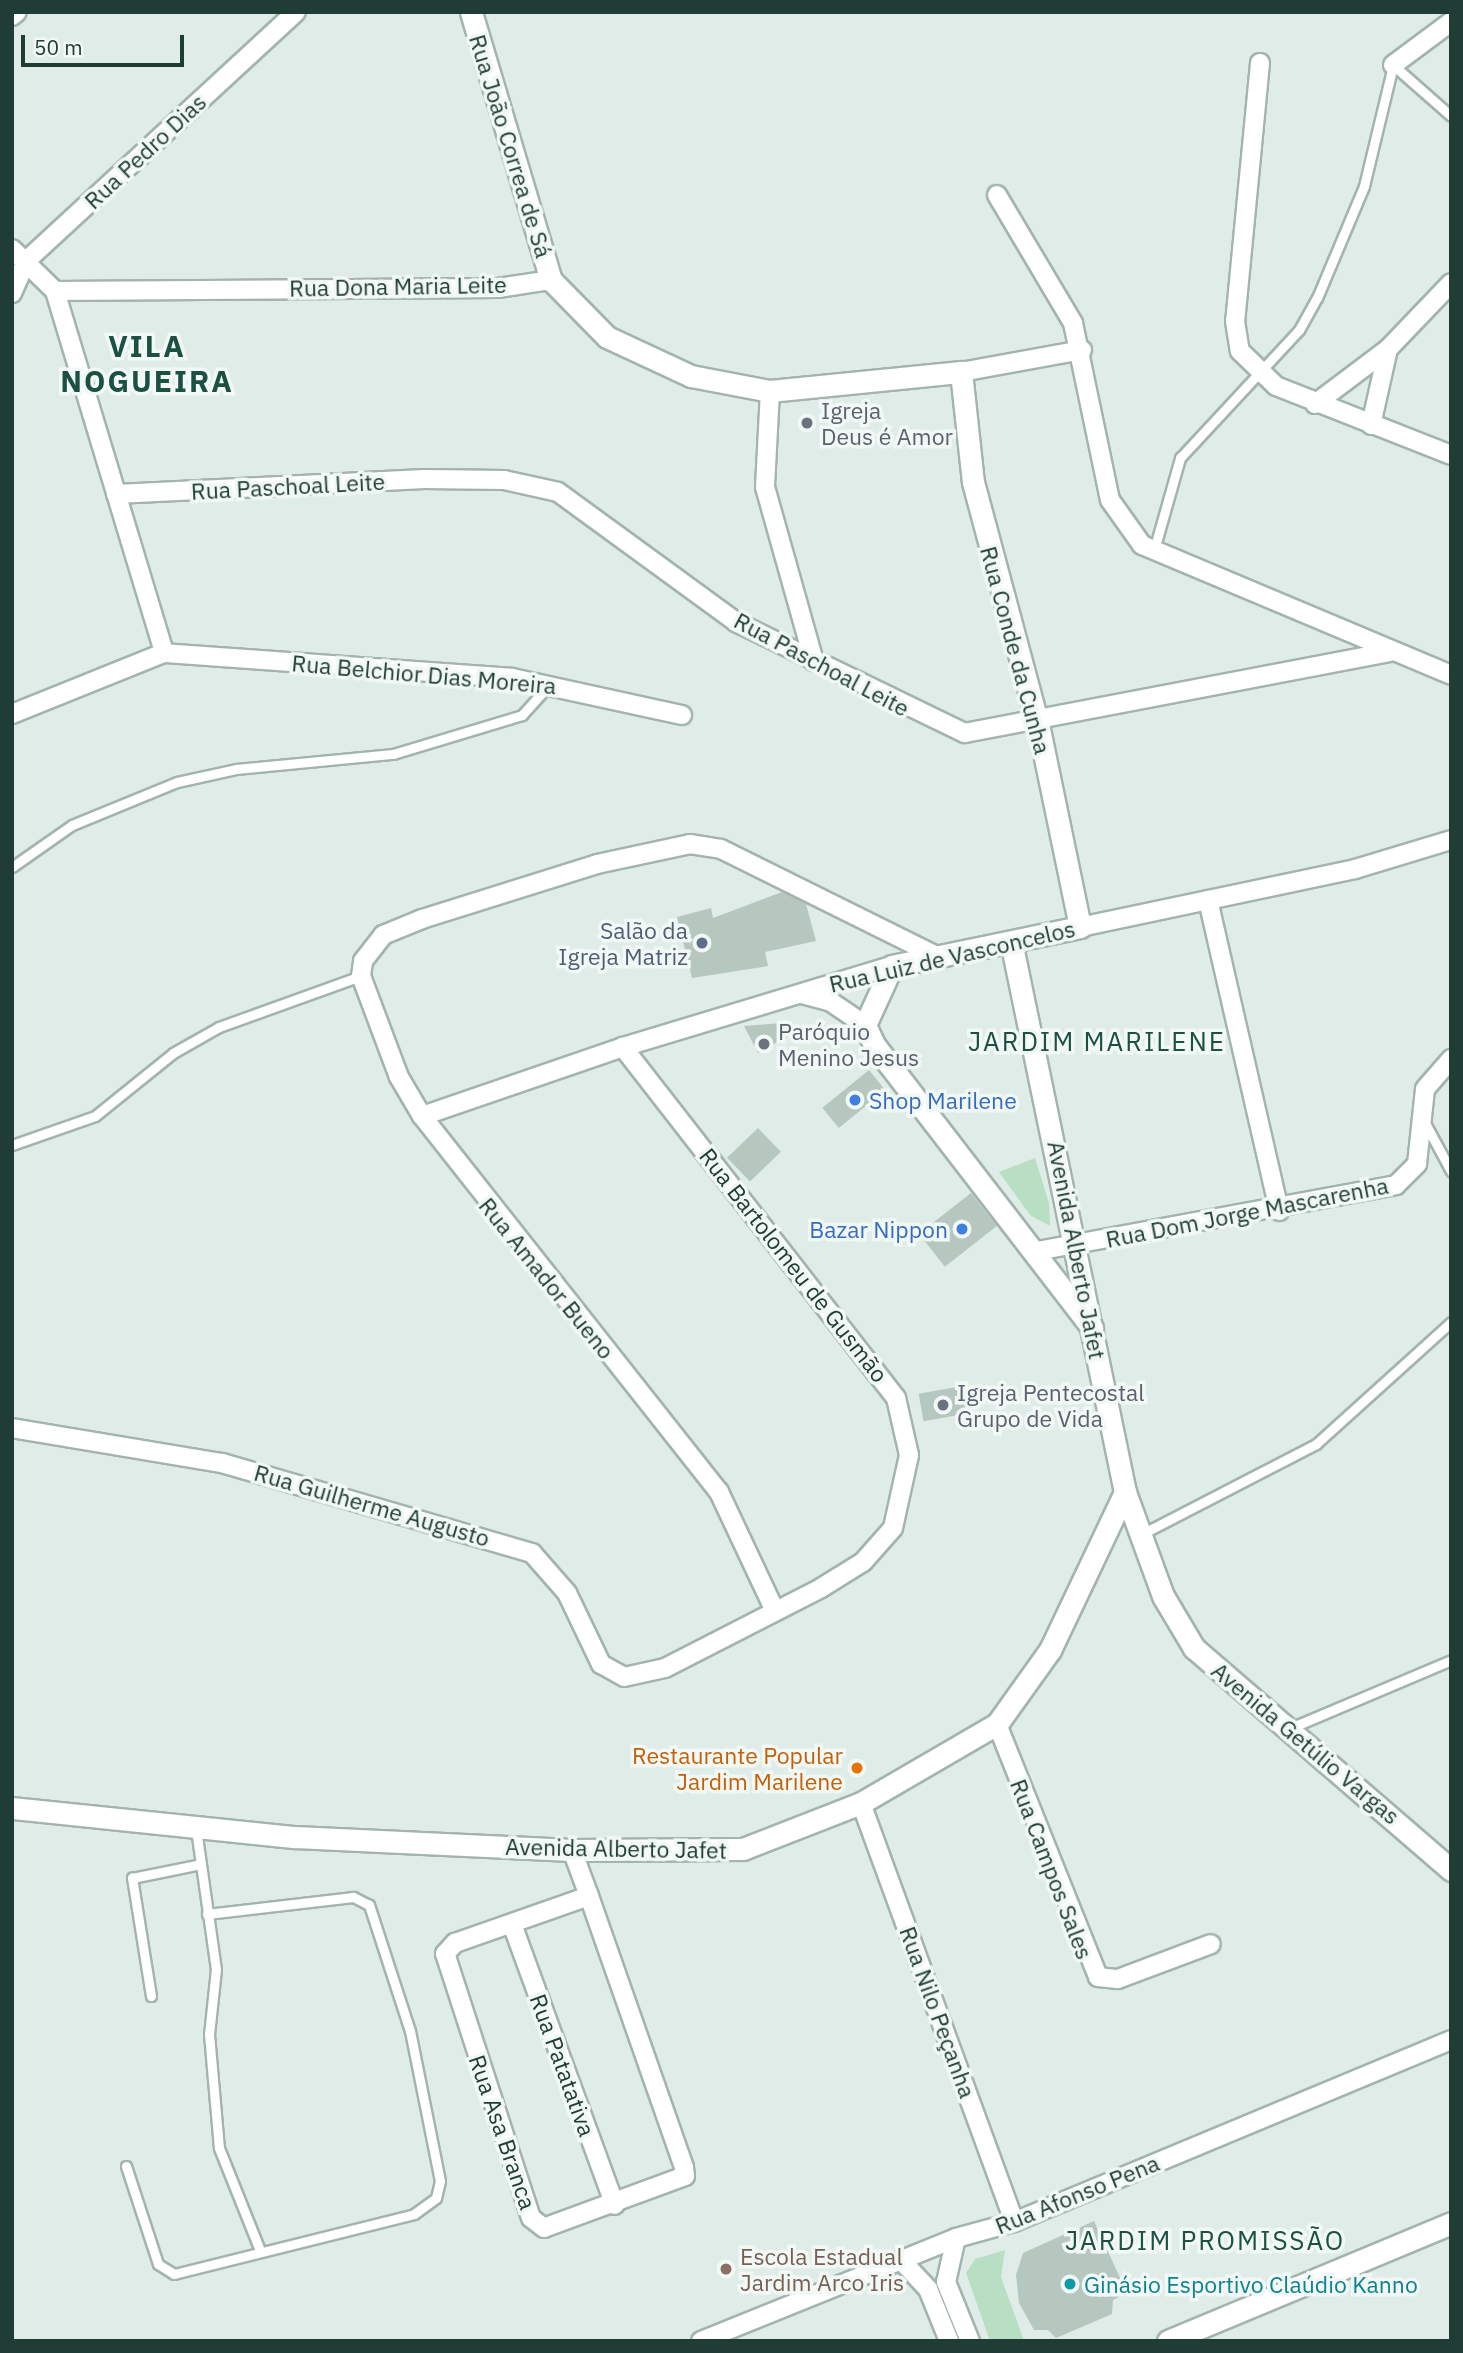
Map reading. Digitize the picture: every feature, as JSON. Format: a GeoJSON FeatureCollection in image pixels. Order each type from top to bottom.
{"type":"FeatureCollection","features":[{"type":"Feature","properties":{"kind":"street"},"geometry":{"type":"LineString","coordinates":[[12,16],[17,12]]}},
{"type":"Feature","properties":{"kind":"street","name":"Rua Pedro Dias"},"geometry":{"type":"LineString","coordinates":[[26,261],[296,12]]}},
{"type":"Feature","properties":{"kind":"street","name":"Rua João Correa de Sá"},"geometry":{"type":"LineString","coordinates":[[471,12],[551,279]]}},
{"type":"Feature","properties":{"kind":"street"},"geometry":{"type":"LineString","coordinates":[[1393,65],[1451,22]]}},
{"type":"Feature","properties":{"kind":"street"},"geometry":{"type":"LineString","coordinates":[[1260,63],[1235,321],[1240,351],[1258,374],[1276,386],[1315,404],[1451,455]]}},
{"type":"Feature","properties":{"kind":"street"},"geometry":{"type":"LineString","coordinates":[[997,195],[1073,323],[1082,350],[1110,500],[1154,552],[1389,652],[1451,675]]}},
{"type":"Feature","properties":{"kind":"street"},"geometry":{"type":"LineString","coordinates":[[12,249],[55,291],[164,653],[12,714]]}},
{"type":"Feature","properties":{"kind":"street"},"geometry":{"type":"LineString","coordinates":[[12,293],[26,261]]}},
{"type":"Feature","properties":{"kind":"street"},"geometry":{"type":"LineString","coordinates":[[551,279],[607,337],[650,361],[770,391],[961,372],[1082,350]]}},
{"type":"Feature","properties":{"kind":"street","name":"Rua Dona Maria Leite"},"geometry":{"type":"LineString","coordinates":[[55,291],[498,288],[551,279]]}},
{"type":"Feature","properties":{"kind":"street"},"geometry":{"type":"LineString","coordinates":[[1315,404],[1388,349],[1451,283]]}},
{"type":"Feature","properties":{"kind":"street"},"geometry":{"type":"LineString","coordinates":[[1371,425],[1388,349]]}},
{"type":"Feature","properties":{"kind":"street","name":"Rua Conde da Cunha"},"geometry":{"type":"LineString","coordinates":[[961,372],[973,482],[1038,724],[1080,927]]}},
{"type":"Feature","properties":{"kind":"street"},"geometry":{"type":"LineString","coordinates":[[770,391],[765,487],[814,661]]}},
{"type":"Feature","properties":{"kind":"street","name":"Rua Paschoal Leite"},"geometry":{"type":"LineString","coordinates":[[116,494],[425,479],[504,480],[558,492],[736,622],[965,733],[1038,724],[1389,652]]}},
{"type":"Feature","properties":{"kind":"street","name":"Rua Belchior Dias Moreira"},"geometry":{"type":"LineString","coordinates":[[164,653],[551,683],[682,715]]}},
{"type":"Feature","properties":{"kind":"street","name":"Rua Luiz de Vasconcelos"},"geometry":{"type":"LineString","coordinates":[[422,1116],[623,1047],[892,966],[1012,946],[1080,927],[1355,869],[1451,840]]}},
{"type":"Feature","properties":{"kind":"street"},"geometry":{"type":"LineString","coordinates":[[361,976],[366,951],[383,935],[539,881],[690,844],[721,849],[939,957]]}},
{"type":"Feature","properties":{"kind":"street"},"geometry":{"type":"LineString","coordinates":[[1208,900],[1279,1211]]}},
{"type":"Feature","properties":{"kind":"street","name":"Avenida Alberto Jafet"},"geometry":{"type":"LineString","coordinates":[[12,1808],[196,1829],[572,1850],[743,1849],[861,1802],[997,1724],[1050,1650],[1125,1492],[1092,1328],[1079,1244],[1012,946]]}},
{"type":"Feature","properties":{"kind":"street"},"geometry":{"type":"LineString","coordinates":[[865,1025],[892,966]]}},
{"type":"Feature","properties":{"kind":"street","name":"Rua Amador Bueno"},"geometry":{"type":"LineString","coordinates":[[361,976],[399,1077],[422,1116],[719,1492],[775,1611]]}},
{"type":"Feature","properties":{"kind":"street"},"geometry":{"type":"LineString","coordinates":[[799,994],[831,1002],[865,1025],[875,1046],[1037,1251],[1092,1328]]}},
{"type":"Feature","properties":{"kind":"street","name":"Rua Bartolomeu de Gusmão"},"geometry":{"type":"LineString","coordinates":[[623,1047],[887,1382],[906,1426],[903,1499],[879,1549],[775,1611],[666,1668]]}},
{"type":"Feature","properties":{"kind":"street","name":"Rua Dom Jorge Mascarenha"},"geometry":{"type":"LineString","coordinates":[[1037,1251],[1279,1211],[1396,1185],[1410,1176],[1432,1075],[1451,1059]]}},
{"type":"Feature","properties":{"kind":"street","name":"Rua Guilherme Augusto"},"geometry":{"type":"LineString","coordinates":[[12,1428],[222,1463],[509,1544],[551,1569],[606,1670],[631,1678],[666,1668]]}},
{"type":"Feature","properties":{"kind":"street","name":"Avenida Getúlio Vargas"},"geometry":{"type":"LineString","coordinates":[[1125,1492],[1163,1596],[1195,1648],[1284,1730],[1370,1793],[1451,1870]]}},
{"type":"Feature","properties":{"kind":"street","name":"Rua Campos Sales"},"geometry":{"type":"LineString","coordinates":[[997,1724],[1098,1977],[1118,1979],[1211,1944]]}},
{"type":"Feature","properties":{"kind":"street","name":"Rua Nilo Peçanha"},"geometry":{"type":"LineString","coordinates":[[861,1802],[1014,2222]]}},
{"type":"Feature","properties":{"kind":"street","name":"Rua Asa Branca"},"geometry":{"type":"LineString","coordinates":[[572,1850],[589,1896],[684,2168],[676,2184],[551,2227],[531,2217],[445,1954],[455,1943],[589,1896]]}},
{"type":"Feature","properties":{"kind":"street","name":"Rua Patatativa"},"geometry":{"type":"LineString","coordinates":[[512,1924],[615,2205]]}},
{"type":"Feature","properties":{"kind":"street","name":"Rua Afonso Pena"},"geometry":{"type":"LineString","coordinates":[[701,2341],[956,2238],[1014,2222],[1451,2040]]}},
{"type":"Feature","properties":{"kind":"street"},"geometry":{"type":"LineString","coordinates":[[1168,2341],[1451,2223]]}},
{"type":"Feature","properties":{"kind":"street"},"geometry":{"type":"LineString","coordinates":[[956,2238],[946,2282],[970,2341]]}},
{"type":"Feature","properties":{"kind":"street"},"geometry":{"type":"LineString","coordinates":[[901,2260],[928,2289],[949,2341]]}},
{"type":"Feature","properties":{"kind":"lane"},"geometry":{"type":"LineString","coordinates":[[1154,552],[1180,458],[1299,330],[1317,298],[1364,186],[1393,65],[1451,116]]}},
{"type":"Feature","properties":{"kind":"lane"},"geometry":{"type":"LineString","coordinates":[[12,867],[72,825],[177,782],[236,769],[393,754],[522,715],[551,683]]}},
{"type":"Feature","properties":{"kind":"lane"},"geometry":{"type":"LineString","coordinates":[[12,1144],[95,1116],[173,1053],[219,1027],[361,976]]}},
{"type":"Feature","properties":{"kind":"lane"},"geometry":{"type":"LineString","coordinates":[[1422,1118],[1451,1171]]}},
{"type":"Feature","properties":{"kind":"lane"},"geometry":{"type":"LineString","coordinates":[[1139,1535],[1316,1444],[1451,1322]]}},
{"type":"Feature","properties":{"kind":"lane"},"geometry":{"type":"LineString","coordinates":[[1284,1730],[1451,1660]]}},
{"type":"Feature","properties":{"kind":"lane"},"geometry":{"type":"LineString","coordinates":[[196,1829],[206,1914],[216,1969],[209,2034],[219,2148],[260,2248]]}},
{"type":"Feature","properties":{"kind":"lane"},"geometry":{"type":"LineString","coordinates":[[150,1996],[132,1878],[201,1864]]}},
{"type":"Feature","properties":{"kind":"lane"},"geometry":{"type":"LineString","coordinates":[[126,2166],[165,2270],[183,2273],[260,2248],[427,2210],[440,2181],[410,2031],[369,1905],[353,1897],[206,1914]]}},
{"type":"Feature","properties":{"kind":"green space"},"geometry":{"type":"Polygon","coordinates":[[[1035,1158],[1049,1203],[1050,1226],[1030,1215],[999,1172],[1035,1158]]]}},
{"type":"Feature","properties":{"kind":"green space"},"geometry":{"type":"Polygon","coordinates":[[[1005,2250],[1001,2277],[1024,2341],[990,2341],[966,2273],[975,2259],[1005,2250]]]}},
{"type":"Feature","properties":{"kind":"building"},"geometry":{"type":"Polygon","coordinates":[[[782,892],[806,904],[816,941],[765,952],[768,966],[692,978],[677,917],[711,908],[713,918],[782,892]]]}},
{"type":"Feature","properties":{"kind":"building","name":"Paróquio Menino Jesus"},"geometry":{"type":"Polygon","coordinates":[[[783,1023],[792,1034],[758,1053],[744,1026],[783,1023]]]}},
{"type":"Feature","properties":{"kind":"building","name":"Shop Marilene"},"geometry":{"type":"Polygon","coordinates":[[[869,1070],[885,1090],[839,1128],[822,1108],[869,1070]]]}},
{"type":"Feature","properties":{"kind":"building"},"geometry":{"type":"Polygon","coordinates":[[[758,1128],[781,1152],[750,1182],[727,1158],[758,1128]]]}},
{"type":"Feature","properties":{"kind":"building","name":"Bazar Nippon"},"geometry":{"type":"Polygon","coordinates":[[[971,1193],[997,1226],[945,1267],[919,1234],[971,1193]]]}},
{"type":"Feature","properties":{"kind":"building","name":"Igreja Pentecostal Grupo de Vida"},"geometry":{"type":"Polygon","coordinates":[[[962,1386],[967,1414],[924,1421],[919,1394],[962,1386]]]}},
{"type":"Feature","properties":{"kind":"building","name":"Ginásio Esportivo Claúdio Kanno"},"geometry":{"type":"Polygon","coordinates":[[[1094,2221],[1127,2293],[1113,2300],[1112,2314],[1056,2338],[1048,2330],[1034,2330],[1019,2303],[1016,2275],[1023,2253],[1094,2221]]]}},
{"type":"Feature","properties":{"kind":"place","name":"Igreja Deus é Amor"},"geometry":{"type":"Point","coordinates":[807,423]}},
{"type":"Feature","properties":{"kind":"place","name":"Salão da Igreja Matriz"},"geometry":{"type":"Point","coordinates":[702,943]}},
{"type":"Feature","properties":{"kind":"place","name":"Paróquio Menino Jesus"},"geometry":{"type":"Point","coordinates":[764,1044]}},
{"type":"Feature","properties":{"kind":"place","name":"Shop Marilene"},"geometry":{"type":"Point","coordinates":[855,1100]}},
{"type":"Feature","properties":{"kind":"place","name":"Bazar Nippon"},"geometry":{"type":"Point","coordinates":[962,1229]}},
{"type":"Feature","properties":{"kind":"place","name":"Igreja Pentecostal Grupo de Vida"},"geometry":{"type":"Point","coordinates":[943,1405]}},
{"type":"Feature","properties":{"kind":"place","name":"Restaurante Popular Jardim Marilene"},"geometry":{"type":"Point","coordinates":[857,1768]}},
{"type":"Feature","properties":{"kind":"place","name":"Escola Estadual Jardim Arco Iris"},"geometry":{"type":"Point","coordinates":[726,2269]}},
{"type":"Feature","properties":{"kind":"place","name":"Ginásio Esportivo Claúdio Kanno"},"geometry":{"type":"Point","coordinates":[1070,2284]}},
{"type":"Feature","properties":{"kind":"district","name":"VILA NOGUEIRA"},"geometry":{"type":"Point","coordinates":[147,363]}},
{"type":"Feature","properties":{"kind":"district","name":"JARDIM MARILENE"},"geometry":{"type":"Point","coordinates":[1097,1042]}},
{"type":"Feature","properties":{"kind":"district","name":"JARDIM PROMISSÃO"},"geometry":{"type":"Point","coordinates":[1205,2241]}}]}
